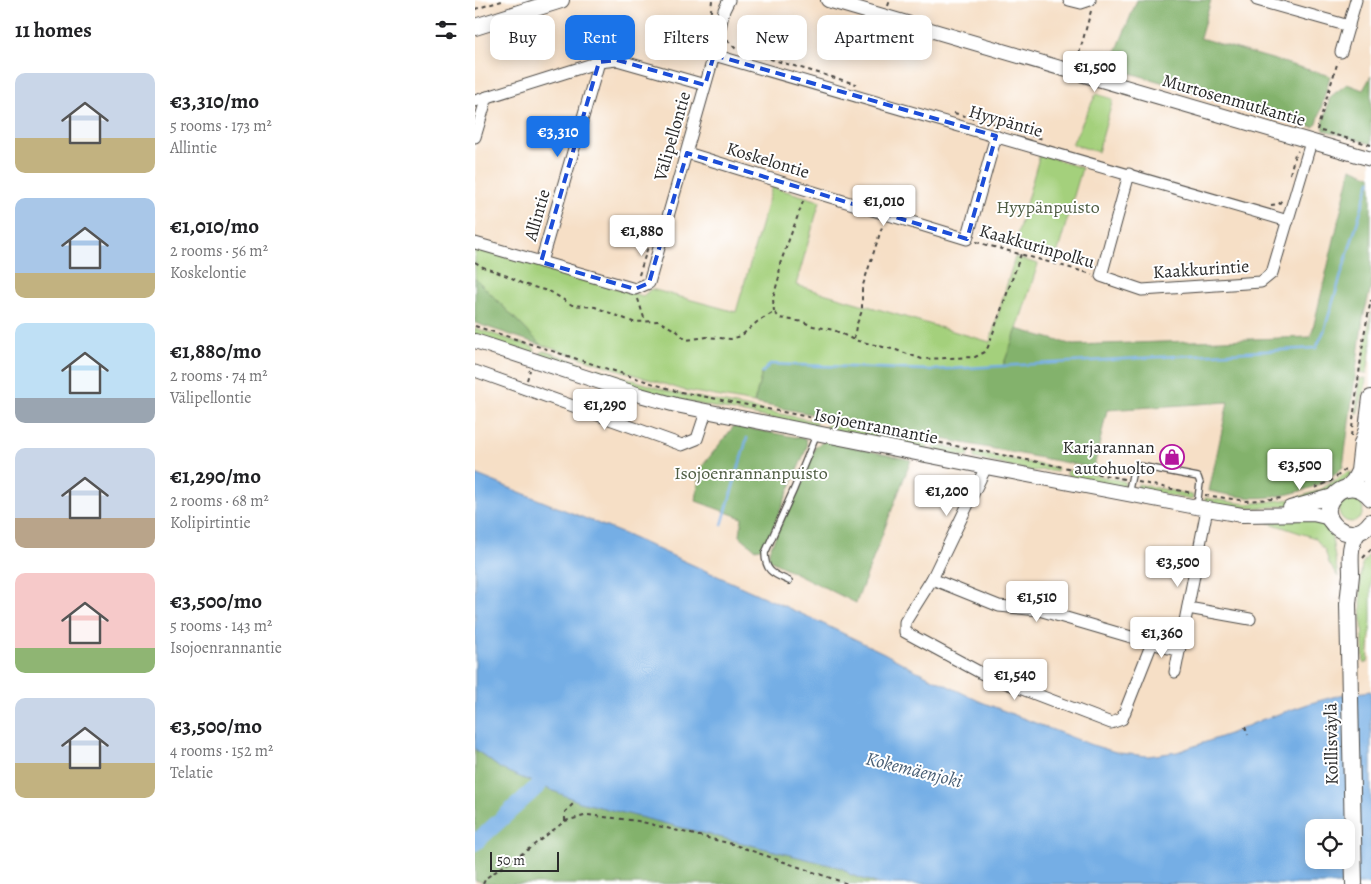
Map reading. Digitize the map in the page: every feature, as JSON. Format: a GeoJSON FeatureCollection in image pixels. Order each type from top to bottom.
{"type":"FeatureCollection","features":[{"type":"Feature","properties":{"kind":"main road"},"geometry":{"type":"LineString","coordinates":[[475,27],[561,0]]}},
{"type":"Feature","properties":{"kind":"main road"},"geometry":{"type":"LineString","coordinates":[[1340,492],[1354,481],[1359,471],[1361,444],[1367,429],[1371,398]]}},
{"type":"Feature","properties":{"kind":"main road"},"geometry":{"type":"LineString","coordinates":[[1367,429],[1371,446],[1371,489]]}},
{"type":"Feature","properties":{"kind":"main road"},"geometry":{"type":"LineString","coordinates":[[1340,492],[1358,488],[1371,498]]}},
{"type":"Feature","properties":{"kind":"main road","name":"Koillisväylä"},"geometry":{"type":"LineString","coordinates":[[1340,492],[1329,504],[1328,510],[1334,525],[1348,604]]}},
{"type":"Feature","properties":{"kind":"main road"},"geometry":{"type":"LineString","coordinates":[[1334,525],[1350,533],[1366,528]]}},
{"type":"Feature","properties":{"kind":"main road","name":"Koillisväylä"},"geometry":{"type":"LineString","coordinates":[[1354,884],[1348,604],[1351,578],[1351,548],[1353,540],[1366,528]]}},
{"type":"Feature","properties":{"kind":"street","name":"Murtosenmutkantie"},"geometry":{"type":"LineString","coordinates":[[827,0],[1371,159]]}},
{"type":"Feature","properties":{"kind":"street"},"geometry":{"type":"LineString","coordinates":[[1069,0],[1081,3],[1089,0]]}},
{"type":"Feature","properties":{"kind":"street"},"geometry":{"type":"LineString","coordinates":[[1257,0],[1349,26]]}},
{"type":"Feature","properties":{"kind":"street"},"geometry":{"type":"LineString","coordinates":[[1341,52],[1356,0]]}},
{"type":"Feature","properties":{"kind":"street","name":"Hyypäntie"},"geometry":{"type":"LineString","coordinates":[[727,58],[1288,221]]}},
{"type":"Feature","properties":{"kind":"street","name":"Välipellontie"},"geometry":{"type":"LineString","coordinates":[[475,101],[599,62],[617,60],[705,85]]}},
{"type":"Feature","properties":{"kind":"street","name":"Välipellontie"},"geometry":{"type":"LineString","coordinates":[[635,289],[649,283],[712,60]]}},
{"type":"Feature","properties":{"kind":"street","name":"Allintie"},"geometry":{"type":"LineString","coordinates":[[541,262],[599,62]]}},
{"type":"Feature","properties":{"kind":"street"},"geometry":{"type":"LineString","coordinates":[[475,137],[487,98]]}},
{"type":"Feature","properties":{"kind":"street"},"geometry":{"type":"LineString","coordinates":[[967,239],[996,136]]}},
{"type":"Feature","properties":{"kind":"street","name":"Kaakkurintie"},"geometry":{"type":"LineString","coordinates":[[1101,276],[1142,290],[1261,282],[1272,273],[1312,142]]}},
{"type":"Feature","properties":{"kind":"street","name":"Koskelontie"},"geometry":{"type":"LineString","coordinates":[[687,153],[967,239]]}},
{"type":"Feature","properties":{"kind":"street"},"geometry":{"type":"LineString","coordinates":[[1101,276],[1129,174]]}},
{"type":"Feature","properties":{"kind":"street"},"geometry":{"type":"LineString","coordinates":[[475,243],[635,289]]}},
{"type":"Feature","properties":{"kind":"street","name":"Isojoenrannantie"},"geometry":{"type":"LineString","coordinates":[[475,341],[640,395],[706,412],[986,467],[1130,487],[1201,503],[1242,515],[1320,515],[1326,517],[1334,525]]}},
{"type":"Feature","properties":{"kind":"street"},"geometry":{"type":"LineString","coordinates":[[475,370],[682,445],[697,439],[706,412]]}},
{"type":"Feature","properties":{"kind":"street"},"geometry":{"type":"LineString","coordinates":[[986,467],[932,579],[905,622],[905,632],[983,674],[1111,723],[1122,719],[1152,643]]}},
{"type":"Feature","properties":{"kind":"street","name":"Isojoenrannantie"},"geometry":{"type":"LineString","coordinates":[[1278,514],[1340,492]]}},
{"type":"Feature","properties":{"kind":"street"},"geometry":{"type":"LineString","coordinates":[[1175,672],[1188,608],[1201,503]]}},
{"type":"Feature","properties":{"kind":"street"},"geometry":{"type":"LineString","coordinates":[[932,579],[999,606],[1039,610],[1179,651]]}},
{"type":"Feature","properties":{"kind":"street"},"geometry":{"type":"LineString","coordinates":[[1188,608],[1250,619]]}},
{"type":"Feature","properties":{"kind":"lane"},"geometry":{"type":"LineString","coordinates":[[789,581],[769,570],[765,562],[765,553],[817,433]]}},
{"type":"Feature","properties":{"kind":"lane"},"geometry":{"type":"LineString","coordinates":[[1130,487],[1133,471],[1140,466],[1198,477],[1201,503]]}},
{"type":"Feature","properties":{"kind":"path"},"geometry":{"type":"LineString","coordinates":[[475,9],[505,0]]}},
{"type":"Feature","properties":{"kind":"path"},"geometry":{"type":"LineString","coordinates":[[888,6],[890,0]]}},
{"type":"Feature","properties":{"kind":"path"},"geometry":{"type":"LineString","coordinates":[[1077,62],[1091,11],[1089,0]]}},
{"type":"Feature","properties":{"kind":"path"},"geometry":{"type":"LineString","coordinates":[[727,39],[736,49],[857,85]]}},
{"type":"Feature","properties":{"kind":"path"},"geometry":{"type":"LineString","coordinates":[[1288,181],[1295,154],[1312,142],[1341,52]]}},
{"type":"Feature","properties":{"kind":"path"},"geometry":{"type":"LineString","coordinates":[[952,112],[1044,139]]}},
{"type":"Feature","properties":{"kind":"path"},"geometry":{"type":"LineString","coordinates":[[809,190],[780,264],[779,277],[773,298],[774,312],[780,318],[834,330],[854,340],[896,350],[922,359],[975,357],[985,352],[988,347],[1021,254]]}},
{"type":"Feature","properties":{"kind":"path"},"geometry":{"type":"LineString","coordinates":[[1270,205],[1279,204],[1286,190]]}},
{"type":"Feature","properties":{"kind":"path"},"geometry":{"type":"LineString","coordinates":[[854,340],[862,311],[863,288],[886,214]]}},
{"type":"Feature","properties":{"kind":"path","name":"Kaakkurinpolku"},"geometry":{"type":"LineString","coordinates":[[967,239],[1101,276]]}},
{"type":"Feature","properties":{"kind":"path"},"geometry":{"type":"LineString","coordinates":[[475,262],[523,284],[551,292],[572,305],[595,307],[633,322],[658,321],[677,331],[686,340],[741,336],[757,322],[774,312]]}},
{"type":"Feature","properties":{"kind":"path"},"geometry":{"type":"LineString","coordinates":[[635,289],[645,321]]}},
{"type":"Feature","properties":{"kind":"path"},"geometry":{"type":"LineString","coordinates":[[1350,442],[1364,335],[1371,300]]}},
{"type":"Feature","properties":{"kind":"path"},"geometry":{"type":"LineString","coordinates":[[475,326],[677,391],[1201,503],[1290,497]]}},
{"type":"Feature","properties":{"kind":"path"},"geometry":{"type":"LineString","coordinates":[[1312,490],[1331,481],[1347,469],[1359,471]]}},
{"type":"Feature","properties":{"kind":"path"},"geometry":{"type":"LineString","coordinates":[[1245,727],[1248,735]]}},
{"type":"Feature","properties":{"kind":"path"},"geometry":{"type":"LineString","coordinates":[[565,821],[565,812],[574,803]]}},
{"type":"Feature","properties":{"kind":"path"},"geometry":{"type":"LineString","coordinates":[[483,884],[486,878],[526,851],[565,821],[588,815],[638,821],[732,844],[848,884]]}},
{"type":"Feature","properties":{"kind":"highlighted area"},"geometry":{"type":"Polygon","coordinates":[[[714,55],[996,136],[967,239],[687,153],[649,283],[635,289],[541,262],[599,62],[617,60],[705,85],[714,55]]]}},
{"type":"Feature","properties":{"kind":"green space"},"geometry":{"type":"Polygon","coordinates":[[[1137,0],[1211,0],[1200,38],[1330,76],[1317,124],[1313,127],[1110,67],[1137,0]]]}},
{"type":"Feature","properties":{"kind":"green space"},"geometry":{"type":"Polygon","coordinates":[[[1371,76],[1371,144],[1324,130],[1323,124],[1330,97],[1347,84],[1363,90],[1371,76]]]}},
{"type":"Feature","properties":{"kind":"green space"},"geometry":{"type":"Polygon","coordinates":[[[1096,94],[1113,99],[1098,152],[1072,144],[1096,94]]]}},
{"type":"Feature","properties":{"kind":"green space","name":"Hyypänpuisto"},"geometry":{"type":"Polygon","coordinates":[[[1040,154],[1082,168],[1056,258],[1014,246],[1040,154]]]}},
{"type":"Feature","properties":{"kind":"green space"},"geometry":{"type":"Polygon","coordinates":[[[1351,168],[1371,176],[1371,287],[1363,318],[1343,467],[1317,485],[1291,494],[1262,498],[1240,497],[1209,491],[1228,402],[1107,410],[1094,468],[754,403],[762,373],[770,364],[931,370],[1003,366],[1017,329],[1073,345],[1311,337],[1351,168]]]}},
{"type":"Feature","properties":{"kind":"green space"},"geometry":{"type":"Polygon","coordinates":[[[772,187],[820,201],[796,285],[990,342],[1015,257],[1038,264],[1003,366],[931,370],[762,373],[754,403],[683,390],[541,345],[475,278],[475,248],[643,296],[651,289],[736,312],[772,187]]]}},
{"type":"Feature","properties":{"kind":"green space"},"geometry":{"type":"Polygon","coordinates":[[[475,278],[541,345],[475,323],[475,278]]]}},
{"type":"Feature","properties":{"kind":"green space"},"geometry":{"type":"Polygon","coordinates":[[[1371,312],[1371,343],[1367,373],[1361,374],[1371,312]]]}},
{"type":"Feature","properties":{"kind":"green space"},"geometry":{"type":"Polygon","coordinates":[[[475,328],[533,347],[535,350],[532,355],[475,336],[475,328]]]}},
{"type":"Feature","properties":{"kind":"green space"},"geometry":{"type":"Polygon","coordinates":[[[544,351],[582,363],[584,365],[583,368],[568,366],[540,357],[541,352],[544,351]]]}},
{"type":"Feature","properties":{"kind":"green space"},"geometry":{"type":"Polygon","coordinates":[[[596,369],[671,392],[815,421],[816,427],[667,398],[613,382],[595,371],[596,369]]]}},
{"type":"Feature","properties":{"kind":"green space"},"geometry":{"type":"Polygon","coordinates":[[[1366,378],[1365,388],[1357,414],[1360,379],[1366,378]]]}},
{"type":"Feature","properties":{"kind":"green space"},"geometry":{"type":"Polygon","coordinates":[[[829,424],[925,443],[928,450],[825,428],[829,424]]]}},
{"type":"Feature","properties":{"kind":"green space","name":"Isojoenrannanpuisto"},"geometry":{"type":"Polygon","coordinates":[[[734,426],[806,439],[807,447],[765,547],[755,549],[740,536],[742,518],[696,501],[700,469],[734,426]]]}},
{"type":"Feature","properties":{"kind":"green space","name":"Isojoenrannanpuisto"},"geometry":{"type":"Polygon","coordinates":[[[825,441],[911,460],[856,603],[769,560],[769,551],[816,446],[825,441]]]}},
{"type":"Feature","properties":{"kind":"green space"},"geometry":{"type":"Polygon","coordinates":[[[936,445],[967,451],[969,453],[968,457],[934,451],[936,445]]]}},
{"type":"Feature","properties":{"kind":"green space"},"geometry":{"type":"Polygon","coordinates":[[[976,453],[1058,468],[1057,472],[1045,470],[1032,471],[974,458],[976,453]]]}},
{"type":"Feature","properties":{"kind":"green space"},"geometry":{"type":"Polygon","coordinates":[[[1071,470],[1125,483],[1121,487],[1074,479],[1067,474],[1067,471],[1071,470]]]}},
{"type":"Feature","properties":{"kind":"green space"},"geometry":{"type":"Polygon","coordinates":[[[1348,472],[1353,473],[1343,483],[1331,490],[1318,497],[1289,505],[1241,508],[1207,503],[1205,501],[1205,498],[1246,504],[1293,499],[1320,490],[1348,472]]]}},
{"type":"Feature","properties":{"kind":"green space"},"geometry":{"type":"Polygon","coordinates":[[[1138,484],[1192,495],[1192,500],[1137,489],[1138,484]]]}},
{"type":"Feature","properties":{"kind":"green space"},"geometry":{"type":"Polygon","coordinates":[[[1351,498],[1359,502],[1363,510],[1359,518],[1351,522],[1343,518],[1339,510],[1343,502],[1351,498]]]}},
{"type":"Feature","properties":{"kind":"green space"},"geometry":{"type":"Polygon","coordinates":[[[1312,517],[1319,518],[1331,532],[1338,577],[1329,563],[1325,550],[1315,538],[1267,522],[1312,517]]]}},
{"type":"Feature","properties":{"kind":"green space"},"geometry":{"type":"Polygon","coordinates":[[[1371,552],[1371,620],[1368,662],[1364,664],[1360,581],[1362,564],[1371,552]]]}},
{"type":"Feature","properties":{"kind":"green space"},"geometry":{"type":"Polygon","coordinates":[[[475,749],[496,765],[842,868],[851,875],[879,884],[487,884],[475,880],[475,749]]]}},
{"type":"Feature","properties":{"kind":"water","name":"Kokemäenjoki"},"geometry":{"type":"Polygon","coordinates":[[[475,474],[624,534],[813,619],[979,701],[1089,744],[1119,753],[1148,756],[1177,752],[1311,703],[1340,695],[1371,691],[1371,884],[879,884],[851,875],[842,868],[580,802],[501,769],[475,749],[475,474]]]}},
{"type":"Feature","properties":{"kind":"waterway"},"geometry":{"type":"LineString","coordinates":[[762,373],[770,364],[931,370],[1316,348],[1324,331],[1370,181]]}},
{"type":"Feature","properties":{"kind":"waterway"},"geometry":{"type":"LineString","coordinates":[[722,525],[747,438]]}},
{"type":"Feature","properties":{"kind":"waterway"},"geometry":{"type":"LineString","coordinates":[[475,843],[539,785],[547,765]]}},
{"type":"Feature","properties":{"kind":"place","name":"Karjarannan autohuolto"},"geometry":{"type":"Point","coordinates":[1172,457]}}]}
